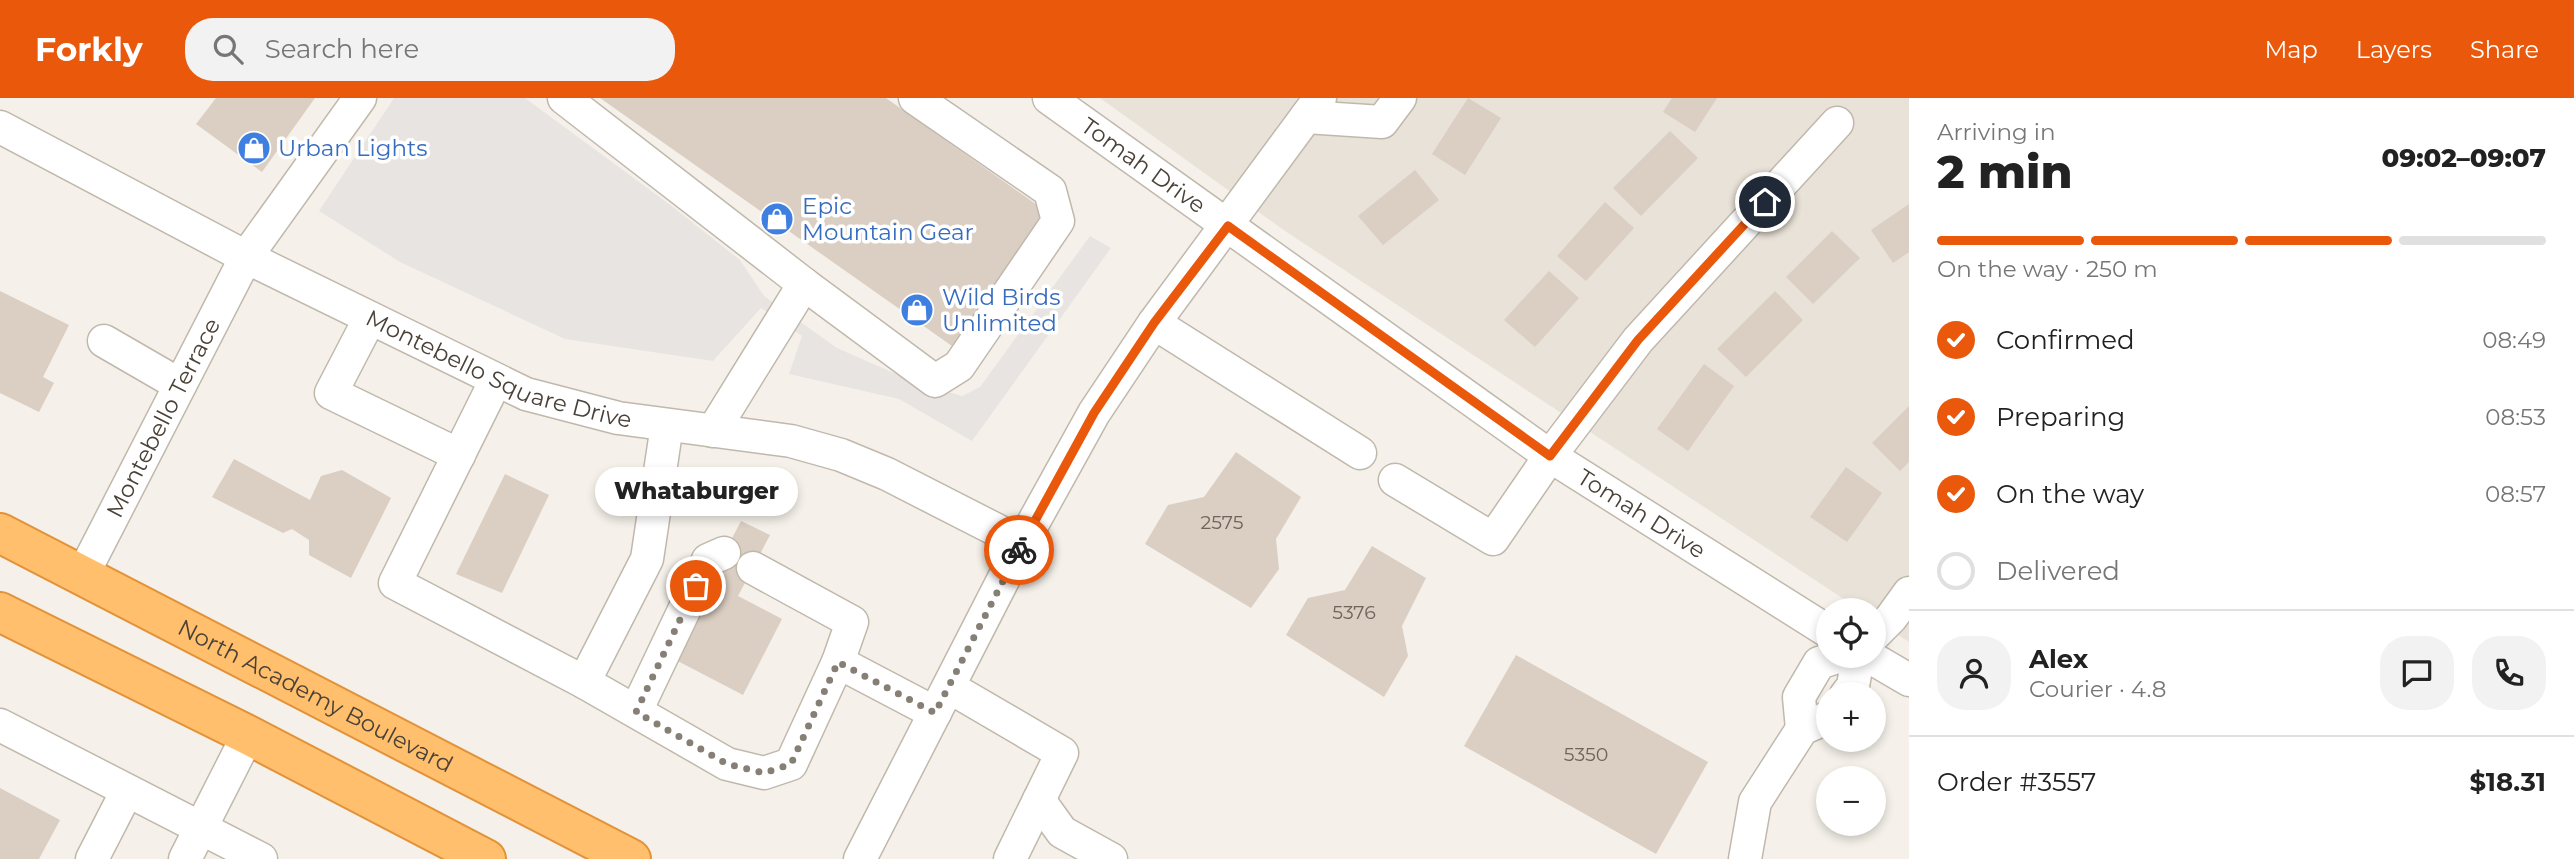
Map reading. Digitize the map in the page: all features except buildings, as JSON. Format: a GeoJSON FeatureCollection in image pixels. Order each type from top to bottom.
{"type":"FeatureCollection","features":[{"type":"Feature","properties":{"kind":"highway","name":"North Academy Boulevard"},"geometry":{"type":"LineString","coordinates":[[0,533],[631,859]]}},
{"type":"Feature","properties":{"kind":"highway"},"geometry":{"type":"LineString","coordinates":[[0,612],[248,735],[486,859]]}},
{"type":"Feature","properties":{"kind":"street","name":"Montebello Terrace"},"geometry":{"type":"LineString","coordinates":[[82,576],[246,257],[360,98]]}},
{"type":"Feature","properties":{"kind":"street"},"geometry":{"type":"LineString","coordinates":[[564,98],[804,284],[935,381],[959,366],[1058,221],[1050,191],[915,98]]}},
{"type":"Feature","properties":{"kind":"street","name":"Tomah Drive"},"geometry":{"type":"LineString","coordinates":[[1049,98],[1550,456],[1816,624]]}},
{"type":"Feature","properties":{"kind":"street"},"geometry":{"type":"LineString","coordinates":[[860,859],[1022,543],[1094,413],[1154,323],[1313,108],[1382,122],[1400,98]]}},
{"type":"Feature","properties":{"kind":"street"},"geometry":{"type":"LineString","coordinates":[[1395,480],[1493,539],[1550,456],[1638,340],[1837,123]]}},
{"type":"Feature","properties":{"kind":"street","name":"Montebello Square Drive"},"geometry":{"type":"LineString","coordinates":[[0,127],[246,257],[526,394],[618,418],[791,440],[841,455],[887,474],[1022,543]]}},
{"type":"Feature","properties":{"kind":"street"},"geometry":{"type":"LineString","coordinates":[[713,430],[804,284]]}},
{"type":"Feature","properties":{"kind":"street"},"geometry":{"type":"LineString","coordinates":[[370,318],[331,393],[458,454]]}},
{"type":"Feature","properties":{"kind":"street"},"geometry":{"type":"LineString","coordinates":[[1154,323],[1360,453]]}},
{"type":"Feature","properties":{"kind":"street"},"geometry":{"type":"LineString","coordinates":[[104,341],[180,385]]}},
{"type":"Feature","properties":{"kind":"street"},"geometry":{"type":"LineString","coordinates":[[496,380],[395,583],[584,681],[727,764],[764,773],[791,764],[838,662],[852,622],[753,568]]}},
{"type":"Feature","properties":{"kind":"street"},"geometry":{"type":"LineString","coordinates":[[584,681],[647,559],[667,425]]}},
{"type":"Feature","properties":{"kind":"street"},"geometry":{"type":"LineString","coordinates":[[636,712],[708,560],[724,553]]}},
{"type":"Feature","properties":{"kind":"street"},"geometry":{"type":"LineString","coordinates":[[1886,623],[1909,593]]}},
{"type":"Feature","properties":{"kind":"street"},"geometry":{"type":"LineString","coordinates":[[838,662],[942,700],[1062,753],[1010,859]]}},
{"type":"Feature","properties":{"kind":"street"},"geometry":{"type":"LineString","coordinates":[[1886,667],[1909,680]]}},
{"type":"Feature","properties":{"kind":"street"},"geometry":{"type":"LineString","coordinates":[[1745,859],[1755,802],[1815,723],[1799,696],[1816,668]]}},
{"type":"Feature","properties":{"kind":"street"},"geometry":{"type":"LineString","coordinates":[[0,724],[261,859]]}},
{"type":"Feature","properties":{"kind":"street"},"geometry":{"type":"LineString","coordinates":[[185,859],[248,735]]}},
{"type":"Feature","properties":{"kind":"street"},"geometry":{"type":"LineString","coordinates":[[92,859],[127,791]]}},
{"type":"Feature","properties":{"kind":"street"},"geometry":{"type":"LineString","coordinates":[[1039,800],[1062,832],[1111,859]]}},
{"type":"Feature","properties":{"kind":"shaded area"},"geometry":{"type":"Polygon","coordinates":[[[394,98],[525,98],[740,260],[764,296],[837,348],[912,381],[962,396],[980,387],[1090,236],[1111,248],[972,441],[899,399],[789,374],[802,336],[761,308],[713,361],[565,339],[400,262],[319,211],[394,98]]]}},
{"type":"Feature","properties":{"kind":"shaded area"},"geometry":{"type":"Polygon","coordinates":[[[1100,98],[1909,98],[1909,642],[1886,627],[1886,598],[1842,598],[1285,231],[1100,98]]]}},
{"type":"Feature","properties":{"kind":"way so far"},"geometry":{"type":"LineString","coordinates":[[696,586],[636,712],[727,764],[764,773],[791,764],[838,662],[935,713],[1019,550]]}},
{"type":"Feature","properties":{"kind":"place","name":"Urban Lights"},"geometry":{"type":"Point","coordinates":[254,148]}},
{"type":"Feature","properties":{"kind":"place","name":"Epic Mountain Gear"},"geometry":{"type":"Point","coordinates":[777,219]}},
{"type":"Feature","properties":{"kind":"place","name":"Wild Birds Unlimited"},"geometry":{"type":"Point","coordinates":[917,310]}},
{"type":"Feature","properties":{"kind":"place","name":"Whataburger"},"geometry":{"type":"Point","coordinates":[696,586]}},
{"type":"Feature","properties":{"kind":"route"},"geometry":{"type":"LineString","coordinates":[[1019,550],[1094,413],[1154,323],[1228,226],[1550,456],[1638,340],[1765,202]]}}]}
